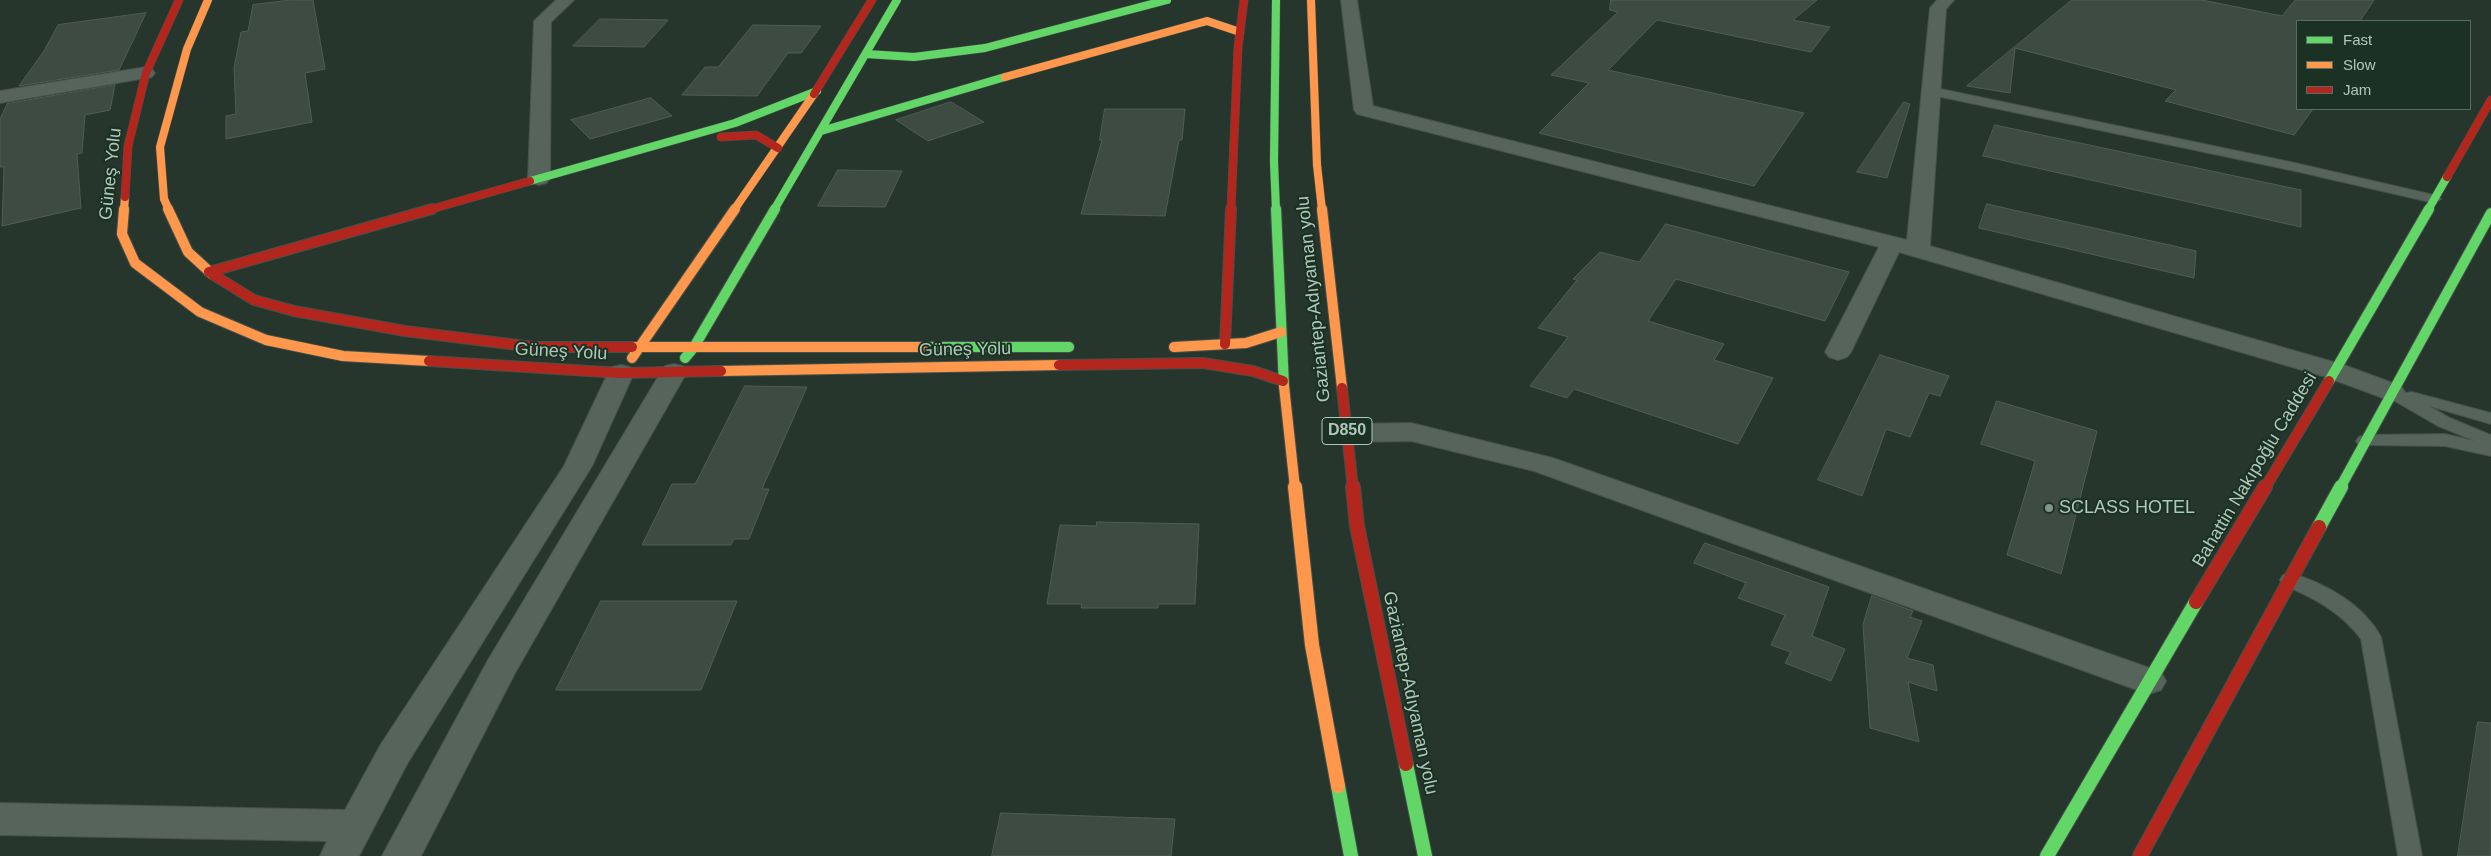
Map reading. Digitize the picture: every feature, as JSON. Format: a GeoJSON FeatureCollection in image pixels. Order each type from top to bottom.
{"type":"FeatureCollection","features":[{"type":"Feature","properties":{"kind":"main road","name":"Güneş Yolu"},"geometry":{"type":"LineString","coordinates":[[179,0],[146,73],[128,146],[122,234],[135,263],[200,312],[266,340],[343,356],[621,373],[1203,363],[1253,372],[1283,381]]}},
{"type":"Feature","properties":{"kind":"main road"},"geometry":{"type":"LineString","coordinates":[[621,373],[817,91],[872,0]]}},
{"type":"Feature","properties":{"kind":"main road"},"geometry":{"type":"LineString","coordinates":[[674,372],[694,347],[897,0]]}},
{"type":"Feature","properties":{"kind":"main road"},"geometry":{"type":"LineString","coordinates":[[866,54],[914,57],[985,48],[1167,0]]}},
{"type":"Feature","properties":{"kind":"main road"},"geometry":{"type":"LineString","coordinates":[[1225,344],[1238,47],[1244,0]]}},
{"type":"Feature","properties":{"kind":"main road","name":"Gaziantep-Adıyaman yolu"},"geometry":{"type":"LineString","coordinates":[[1276,0],[1274,162],[1283,381],[1312,645],[1351,856]]}},
{"type":"Feature","properties":{"kind":"main road","name":"Gaziantep-Adıyaman yolu"},"geometry":{"type":"LineString","coordinates":[[1310,0],[1317,165],[1357,526],[1425,856]]}},
{"type":"Feature","properties":{"kind":"main road","name":"Güneş Yolu"},"geometry":{"type":"LineString","coordinates":[[212,1],[187,49],[160,147],[164,199],[188,252],[208,272],[254,300],[294,311],[405,331],[534,348],[1078,347]]}},
{"type":"Feature","properties":{"kind":"main road"},"geometry":{"type":"LineString","coordinates":[[820,131],[891,109],[1207,21],[1240,32]]}},
{"type":"Feature","properties":{"kind":"main road"},"geometry":{"type":"LineString","coordinates":[[208,272],[735,123],[817,91]]}},
{"type":"Feature","properties":{"kind":"main road","name":"Bahattin Nakıpoğlu Caddesi"},"geometry":{"type":"LineString","coordinates":[[2047,856],[2148,681],[2335,371],[2491,100]]}},
{"type":"Feature","properties":{"kind":"main road"},"geometry":{"type":"LineString","coordinates":[[442,218],[726,135],[756,135],[778,148]]}},
{"type":"Feature","properties":{"kind":"main road"},"geometry":{"type":"LineString","coordinates":[[2140,856],[2392,392],[2487,228],[2491,213]]}},
{"type":"Feature","properties":{"kind":"main road"},"geometry":{"type":"LineString","coordinates":[[225,282],[244,277]]}},
{"type":"Feature","properties":{"kind":"main road"},"geometry":{"type":"LineString","coordinates":[[1166,347],[1246,343],[1281,332]]}},
{"type":"Feature","properties":{"kind":"street"},"geometry":{"type":"LineString","coordinates":[[539,179],[543,21],[540,0]]}},
{"type":"Feature","properties":{"kind":"street"},"geometry":{"type":"LineString","coordinates":[[543,21],[566,0]]}},
{"type":"Feature","properties":{"kind":"street"},"geometry":{"type":"LineString","coordinates":[[1349,0],[1364,110],[1918,250],[2335,371],[2392,392]]}},
{"type":"Feature","properties":{"kind":"street"},"geometry":{"type":"LineString","coordinates":[[1918,250],[1938,8],[1946,0]]}},
{"type":"Feature","properties":{"kind":"street"},"geometry":{"type":"LineString","coordinates":[[0,97],[146,73]]}},
{"type":"Feature","properties":{"kind":"street"},"geometry":{"type":"LineString","coordinates":[[1838,352],[1892,244]]}},
{"type":"Feature","properties":{"kind":"street"},"geometry":{"type":"LineString","coordinates":[[401,856],[500,669],[674,372]]}},
{"type":"Feature","properties":{"kind":"street"},"geometry":{"type":"LineString","coordinates":[[0,819],[347,841],[394,754],[578,466],[621,373]]}},
{"type":"Feature","properties":{"kind":"street"},"geometry":{"type":"LineString","coordinates":[[1347,434],[1410,432],[1543,464],[2148,681]]}},
{"type":"Feature","properties":{"kind":"lane"},"geometry":{"type":"LineString","coordinates":[[1931,91],[2294,167],[2434,199]]}},
{"type":"Feature","properties":{"kind":"lane"},"geometry":{"type":"LineString","coordinates":[[2392,392],[2470,410],[2491,419]]}},
{"type":"Feature","properties":{"kind":"lane"},"geometry":{"type":"LineString","coordinates":[[2392,392],[2444,422],[2491,441]]}},
{"type":"Feature","properties":{"kind":"lane"},"geometry":{"type":"LineString","coordinates":[[2365,441],[2445,440],[2491,450]]}},
{"type":"Feature","properties":{"kind":"lane"},"geometry":{"type":"LineString","coordinates":[[2290,580],[2336,602],[2362,624],[2371,637],[2410,856]]}},
{"type":"Feature","properties":{"kind":"building"},"geometry":{"type":"Polygon","coordinates":[[[291,0],[313,0],[325,69],[305,73],[312,122],[226,139],[226,116],[236,114],[234,68],[241,32],[248,31],[253,5],[291,0]]]}},
{"type":"Feature","properties":{"kind":"building"},"geometry":{"type":"Polygon","coordinates":[[[1611,0],[1817,0],[1793,20],[1830,27],[1811,52],[1657,20],[1608,70],[1804,113],[1754,186],[1539,133],[1589,83],[1551,75],[1618,12],[1610,10],[1611,0]]]}},
{"type":"Feature","properties":{"kind":"building"},"geometry":{"type":"Polygon","coordinates":[[[2072,0],[2202,0],[2282,16],[2295,0],[2374,0],[2361,20],[2296,20],[2296,110],[2312,110],[2294,135],[2165,101],[2176,90],[2015,48],[2010,93],[1967,86],[2072,0]]]}},
{"type":"Feature","properties":{"kind":"building"},"geometry":{"type":"Polygon","coordinates":[[[146,13],[119,70],[19,86],[44,51],[58,25],[146,13]]]}},
{"type":"Feature","properties":{"kind":"building"},"geometry":{"type":"Polygon","coordinates":[[[600,19],[668,20],[644,47],[573,46],[600,19]]]}},
{"type":"Feature","properties":{"kind":"building"},"geometry":{"type":"Polygon","coordinates":[[[753,25],[821,26],[801,53],[788,53],[757,96],[682,95],[705,67],[718,67],[753,25]]]}},
{"type":"Feature","properties":{"kind":"building"},"geometry":{"type":"Polygon","coordinates":[[[115,85],[110,110],[85,115],[82,153],[77,154],[81,208],[2,226],[4,167],[0,167],[0,119],[7,104],[115,85]]]}},
{"type":"Feature","properties":{"kind":"building"},"geometry":{"type":"Polygon","coordinates":[[[651,98],[672,116],[590,139],[571,120],[651,98]]]}},
{"type":"Feature","properties":{"kind":"building"},"geometry":{"type":"Polygon","coordinates":[[[951,102],[984,122],[928,141],[896,120],[951,102]]]}},
{"type":"Feature","properties":{"kind":"building"},"geometry":{"type":"Polygon","coordinates":[[[1904,102],[1910,104],[1887,178],[1857,172],[1904,102]]]}},
{"type":"Feature","properties":{"kind":"building"},"geometry":{"type":"Polygon","coordinates":[[[1105,109],[1185,109],[1182,140],[1179,140],[1165,216],[1081,214],[1102,140],[1100,140],[1105,109]]]}},
{"type":"Feature","properties":{"kind":"building"},"geometry":{"type":"Polygon","coordinates":[[[1995,125],[2301,190],[2301,227],[1983,156],[1995,125]]]}},
{"type":"Feature","properties":{"kind":"building"},"geometry":{"type":"Polygon","coordinates":[[[838,170],[902,171],[885,207],[818,206],[838,170]]]}},
{"type":"Feature","properties":{"kind":"building"},"geometry":{"type":"Polygon","coordinates":[[[1987,204],[2196,251],[2194,278],[1979,228],[1987,204]]]}},
{"type":"Feature","properties":{"kind":"building"},"geometry":{"type":"Polygon","coordinates":[[[1666,224],[1849,272],[1825,321],[1676,279],[1648,321],[1724,344],[1714,360],[1773,378],[1738,444],[1574,389],[1567,398],[1530,386],[1568,337],[1538,328],[1577,280],[1573,279],[1600,252],[1639,262],[1666,224]]]}},
{"type":"Feature","properties":{"kind":"building"},"geometry":{"type":"Polygon","coordinates":[[[1880,355],[1949,376],[1940,396],[1929,393],[1910,437],[1886,429],[1862,496],[1818,480],[1880,355]]]}},
{"type":"Feature","properties":{"kind":"building"},"geometry":{"type":"Polygon","coordinates":[[[745,386],[807,387],[762,489],[769,489],[749,539],[734,539],[731,545],[642,545],[672,484],[695,484],[745,386]]]}},
{"type":"Feature","properties":{"kind":"building","name":"SCLASS HOTEL"},"geometry":{"type":"Polygon","coordinates":[[[1997,401],[2097,431],[2061,574],[2007,555],[2035,461],[1981,444],[1997,401]]]}},
{"type":"Feature","properties":{"kind":"building"},"geometry":{"type":"Polygon","coordinates":[[[1097,522],[1199,524],[1195,604],[1158,604],[1158,608],[1081,608],[1082,604],[1047,604],[1060,525],[1096,526],[1097,522]]]}},
{"type":"Feature","properties":{"kind":"building"},"geometry":{"type":"Polygon","coordinates":[[[1705,543],[1829,587],[1812,636],[1845,649],[1831,681],[1785,663],[1791,652],[1771,645],[1785,615],[1738,598],[1746,583],[1694,563],[1705,543]]]}},
{"type":"Feature","properties":{"kind":"building"},"geometry":{"type":"Polygon","coordinates":[[[1872,596],[1913,611],[1910,617],[1922,621],[1907,658],[1933,665],[1937,691],[1908,682],[1919,742],[1870,728],[1863,625],[1872,596]]]}},
{"type":"Feature","properties":{"kind":"building"},"geometry":{"type":"Polygon","coordinates":[[[601,601],[737,601],[701,690],[556,690],[601,601]]]}},
{"type":"Feature","properties":{"kind":"building"},"geometry":{"type":"Polygon","coordinates":[[[2478,722],[2491,723],[2491,856],[2458,856],[2478,722]]]}},
{"type":"Feature","properties":{"kind":"building"},"geometry":{"type":"Polygon","coordinates":[[[1001,813],[1175,819],[1171,856],[992,856],[1001,813]]]}},
{"type":"Feature","properties":{"kind":"traffic: fast"},"geometry":{"type":"LineString","coordinates":[[685,358],[694,347],[897,0]]}},
{"type":"Feature","properties":{"kind":"traffic: fast"},"geometry":{"type":"LineString","coordinates":[[866,54],[914,57],[985,48],[1167,0]]}},
{"type":"Feature","properties":{"kind":"traffic: fast"},"geometry":{"type":"LineString","coordinates":[[1276,0],[1274,162],[1284,386]]}},
{"type":"Feature","properties":{"kind":"traffic: fast"},"geometry":{"type":"LineString","coordinates":[[821,131],[1005,77]]}},
{"type":"Feature","properties":{"kind":"traffic: fast"},"geometry":{"type":"LineString","coordinates":[[530,181],[735,123],[817,91]]}},
{"type":"Feature","properties":{"kind":"traffic: fast"},"geometry":{"type":"LineString","coordinates":[[2329,381],[2447,177]]}},
{"type":"Feature","properties":{"kind":"traffic: fast"},"geometry":{"type":"LineString","coordinates":[[2319,527],[2491,213]]}},
{"type":"Feature","properties":{"kind":"traffic: fast"},"geometry":{"type":"LineString","coordinates":[[924,347],[1069,347]]}},
{"type":"Feature","properties":{"kind":"traffic: fast"},"geometry":{"type":"LineString","coordinates":[[2047,856],[2196,602]]}},
{"type":"Feature","properties":{"kind":"traffic: fast"},"geometry":{"type":"LineString","coordinates":[[1406,764],[1425,856]]}},
{"type":"Feature","properties":{"kind":"traffic: fast"},"geometry":{"type":"LineString","coordinates":[[1338,786],[1351,856]]}},
{"type":"Feature","properties":{"kind":"traffic: slow"},"geometry":{"type":"LineString","coordinates":[[208,0],[187,49],[160,147],[164,199],[188,252],[212,274]]}},
{"type":"Feature","properties":{"kind":"traffic: slow"},"geometry":{"type":"LineString","coordinates":[[1311,0],[1317,165],[1342,388]]}},
{"type":"Feature","properties":{"kind":"traffic: slow"},"geometry":{"type":"LineString","coordinates":[[1005,77],[1207,21],[1240,32]]}},
{"type":"Feature","properties":{"kind":"traffic: slow"},"geometry":{"type":"LineString","coordinates":[[632,358],[814,94]]}},
{"type":"Feature","properties":{"kind":"traffic: slow"},"geometry":{"type":"LineString","coordinates":[[125,197],[122,234],[135,263],[200,312],[266,340],[343,356],[429,361]]}},
{"type":"Feature","properties":{"kind":"traffic: slow"},"geometry":{"type":"LineString","coordinates":[[1174,347],[1246,343],[1281,332]]}},
{"type":"Feature","properties":{"kind":"traffic: slow"},"geometry":{"type":"LineString","coordinates":[[632,347],[924,347]]}},
{"type":"Feature","properties":{"kind":"traffic: slow"},"geometry":{"type":"LineString","coordinates":[[721,371],[1059,365]]}},
{"type":"Feature","properties":{"kind":"traffic: slow"},"geometry":{"type":"LineString","coordinates":[[1284,386],[1312,645],[1338,786]]}},
{"type":"Feature","properties":{"kind":"traffic: jam"},"geometry":{"type":"LineString","coordinates":[[125,197],[128,146],[146,73],[179,0]]}},
{"type":"Feature","properties":{"kind":"traffic: jam"},"geometry":{"type":"LineString","coordinates":[[814,94],[872,0]]}},
{"type":"Feature","properties":{"kind":"traffic: jam"},"geometry":{"type":"LineString","coordinates":[[1225,344],[1238,47],[1244,0]]}},
{"type":"Feature","properties":{"kind":"traffic: jam"},"geometry":{"type":"LineString","coordinates":[[2447,177],[2491,100]]}},
{"type":"Feature","properties":{"kind":"traffic: jam"},"geometry":{"type":"LineString","coordinates":[[721,137],[756,135],[778,148]]}},
{"type":"Feature","properties":{"kind":"traffic: jam"},"geometry":{"type":"LineString","coordinates":[[209,272],[530,181]]}},
{"type":"Feature","properties":{"kind":"traffic: jam"},"geometry":{"type":"LineString","coordinates":[[212,274],[254,300],[294,311],[405,331],[534,347],[632,347]]}},
{"type":"Feature","properties":{"kind":"traffic: jam"},"geometry":{"type":"LineString","coordinates":[[429,361],[621,373],[721,371]]}},
{"type":"Feature","properties":{"kind":"traffic: jam"},"geometry":{"type":"LineString","coordinates":[[1059,365],[1203,363],[1253,371],[1283,381]]}},
{"type":"Feature","properties":{"kind":"traffic: jam"},"geometry":{"type":"LineString","coordinates":[[2196,602],[2329,381]]}},
{"type":"Feature","properties":{"kind":"traffic: jam"},"geometry":{"type":"LineString","coordinates":[[1342,388],[1357,526],[1406,764]]}},
{"type":"Feature","properties":{"kind":"traffic: jam"},"geometry":{"type":"LineString","coordinates":[[2140,856],[2319,527]]}},
{"type":"Feature","properties":{"kind":"place","name":"SCLASS HOTEL"},"geometry":{"type":"Point","coordinates":[2049,508]}}]}
